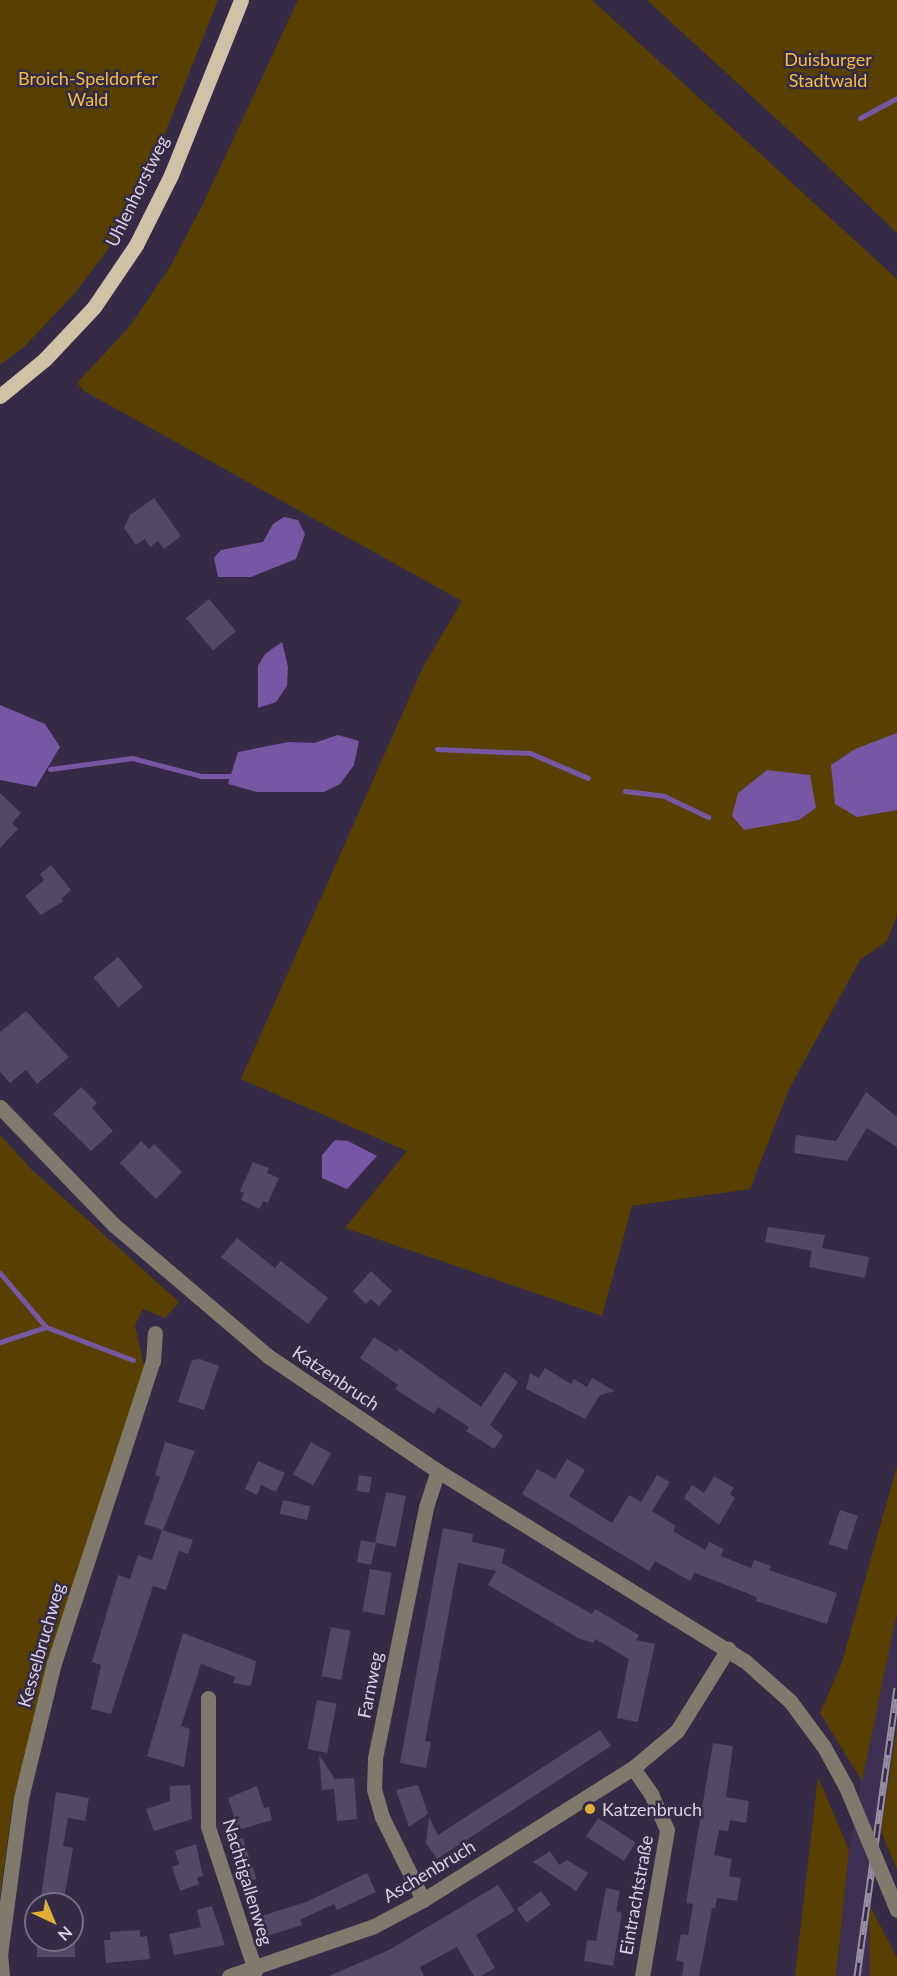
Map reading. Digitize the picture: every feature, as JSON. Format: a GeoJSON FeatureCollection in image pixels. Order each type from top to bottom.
{"type":"FeatureCollection","features":[{"type":"Feature","properties":{"kind":"main road","name":"Uhlenhorstweg"},"geometry":{"type":"LineString","coordinates":[[0,396],[45,359],[94,307],[136,245],[171,175],[241,0]]}},
{"type":"Feature","properties":{"kind":"street","name":"Katzenbruch"},"geometry":{"type":"LineString","coordinates":[[0,1107],[114,1225],[199,1301],[268,1356],[438,1471],[728,1649],[777,1687],[824,1747],[846,1787],[897,1910]]}},
{"type":"Feature","properties":{"kind":"street","name":"Kesselbruchweg"},"geometry":{"type":"LineString","coordinates":[[2,1976],[0,1955],[21,1798],[54,1663],[153,1361],[156,1333]]}},
{"type":"Feature","properties":{"kind":"street","name":"Farnweg"},"geometry":{"type":"LineString","coordinates":[[423,1900],[382,1817],[374,1789],[375,1758],[421,1530],[438,1471]]}},
{"type":"Feature","properties":{"kind":"street"},"geometry":{"type":"LineString","coordinates":[[633,1768],[677,1731],[728,1649]]}},
{"type":"Feature","properties":{"kind":"street","name":"Nachtigallenweg"},"geometry":{"type":"LineString","coordinates":[[208,1698],[208,1827],[255,1970]]}},
{"type":"Feature","properties":{"kind":"street","name":"Aschenbruch"},"geometry":{"type":"LineString","coordinates":[[229,1976],[255,1970],[374,1926],[423,1900],[633,1768]]}},
{"type":"Feature","properties":{"kind":"street","name":"Eintrachtstraße"},"geometry":{"type":"LineString","coordinates":[[633,1768],[651,1794],[667,1830],[642,1976]]}},
{"type":"Feature","properties":{"kind":"shaded area"},"geometry":{"type":"Polygon","coordinates":[[[284,517],[298,520],[305,534],[296,559],[251,577],[218,577],[214,558],[221,550],[263,542],[273,524],[284,517]]]}},
{"type":"Feature","properties":{"kind":"shaded area"},"geometry":{"type":"Polygon","coordinates":[[[282,642],[288,667],[287,686],[276,702],[258,708],[258,666],[265,654],[282,642]]]}},
{"type":"Feature","properties":{"kind":"shaded area"},"geometry":{"type":"Polygon","coordinates":[[[0,705],[45,724],[60,747],[36,787],[0,780],[0,705]]]}},
{"type":"Feature","properties":{"kind":"shaded area"},"geometry":{"type":"Polygon","coordinates":[[[897,733],[897,810],[857,817],[835,804],[831,765],[855,749],[897,733]]]}},
{"type":"Feature","properties":{"kind":"shaded area"},"geometry":{"type":"Polygon","coordinates":[[[338,735],[359,741],[354,765],[340,784],[324,792],[257,792],[228,784],[238,752],[288,742],[314,743],[338,735]]]}},
{"type":"Feature","properties":{"kind":"shaded area"},"geometry":{"type":"Polygon","coordinates":[[[767,770],[810,775],[816,808],[799,820],[744,830],[732,816],[738,793],[767,770]]]}},
{"type":"Feature","properties":{"kind":"shaded area"},"geometry":{"type":"Polygon","coordinates":[[[335,1140],[348,1141],[377,1156],[347,1189],[322,1178],[322,1155],[335,1140]]]}},
{"type":"Feature","properties":{"kind":"shaded area"},"geometry":{"type":"Polygon","coordinates":[[[897,1613],[897,1727],[869,1904],[870,1976],[836,1976],[849,1850],[874,1710],[897,1613]]]}},
{"type":"Feature","properties":{"kind":"green space","name":"Broich-Speldorfer Wald"},"geometry":{"type":"Polygon","coordinates":[[[0,0],[218,0],[150,171],[114,241],[75,293],[25,346],[0,365],[0,0]]]}},
{"type":"Feature","properties":{"kind":"green space"},"geometry":{"type":"Polygon","coordinates":[[[298,0],[592,0],[897,279],[897,915],[887,941],[860,960],[789,1089],[750,1189],[632,1206],[602,1316],[345,1228],[407,1151],[241,1079],[423,667],[462,601],[84,391],[77,383],[130,326],[170,267],[203,204],[298,0]]]}},
{"type":"Feature","properties":{"kind":"green space","name":"Duisburger Stadtwald"},"geometry":{"type":"Polygon","coordinates":[[[647,0],[897,0],[897,233],[818,157],[647,0]]]}},
{"type":"Feature","properties":{"kind":"green space"},"geometry":{"type":"Polygon","coordinates":[[[0,1135],[31,1169],[179,1302],[165,1318],[143,1309],[135,1325],[144,1366],[13,1800],[0,1896],[0,1135]]]}},
{"type":"Feature","properties":{"kind":"green space"},"geometry":{"type":"Polygon","coordinates":[[[897,1466],[897,1613],[862,1781],[820,1713],[842,1662],[897,1466]]]}},
{"type":"Feature","properties":{"kind":"green space"},"geometry":{"type":"Polygon","coordinates":[[[897,1727],[897,1870],[881,1831],[897,1727]]]}},
{"type":"Feature","properties":{"kind":"green space"},"geometry":{"type":"Polygon","coordinates":[[[818,1777],[849,1850],[836,1976],[795,1976],[818,1777]]]}},
{"type":"Feature","properties":{"kind":"green space"},"geometry":{"type":"Polygon","coordinates":[[[869,1904],[897,1958],[897,1976],[870,1976],[869,1904]]]}},
{"type":"Feature","properties":{"kind":"building"},"geometry":{"type":"Polygon","coordinates":[[[154,498],[181,536],[164,549],[158,541],[150,547],[145,539],[136,545],[124,528],[130,515],[154,498]]]}},
{"type":"Feature","properties":{"kind":"building"},"geometry":{"type":"Polygon","coordinates":[[[209,599],[236,631],[213,650],[186,618],[209,599]]]}},
{"type":"Feature","properties":{"kind":"building"},"geometry":{"type":"Polygon","coordinates":[[[0,793],[21,813],[12,823],[18,829],[0,848],[0,793]]]}},
{"type":"Feature","properties":{"kind":"building"},"geometry":{"type":"Polygon","coordinates":[[[51,865],[71,890],[61,899],[64,901],[41,915],[25,896],[44,880],[40,874],[51,865]]]}},
{"type":"Feature","properties":{"kind":"building"},"geometry":{"type":"Polygon","coordinates":[[[118,957],[143,987],[119,1007],[93,978],[118,957]]]}},
{"type":"Feature","properties":{"kind":"building"},"geometry":{"type":"Polygon","coordinates":[[[26,1011],[69,1057],[37,1084],[26,1070],[10,1083],[0,1072],[0,1032],[26,1011]]]}},
{"type":"Feature","properties":{"kind":"building"},"geometry":{"type":"Polygon","coordinates":[[[81,1087],[97,1103],[92,1108],[113,1131],[91,1151],[53,1114],[81,1087]]]}},
{"type":"Feature","properties":{"kind":"building"},"geometry":{"type":"Polygon","coordinates":[[[866,1092],[897,1117],[897,1147],[867,1128],[847,1161],[794,1153],[796,1135],[836,1141],[866,1092]]]}},
{"type":"Feature","properties":{"kind":"building"},"geometry":{"type":"Polygon","coordinates":[[[141,1141],[149,1149],[154,1144],[182,1172],[156,1199],[120,1163],[141,1141]]]}},
{"type":"Feature","properties":{"kind":"building"},"geometry":{"type":"Polygon","coordinates":[[[253,1162],[269,1168],[267,1173],[279,1178],[268,1203],[263,1201],[260,1209],[241,1200],[244,1193],[240,1191],[253,1162]]]}},
{"type":"Feature","properties":{"kind":"building"},"geometry":{"type":"Polygon","coordinates":[[[768,1227],[825,1235],[822,1248],[869,1257],[865,1278],[809,1267],[812,1251],[765,1242],[768,1227]]]}},
{"type":"Feature","properties":{"kind":"building"},"geometry":{"type":"Polygon","coordinates":[[[237,1238],[275,1268],[281,1261],[328,1298],[308,1324],[221,1257],[237,1238]]]}},
{"type":"Feature","properties":{"kind":"building"},"geometry":{"type":"Polygon","coordinates":[[[371,1271],[392,1291],[379,1306],[371,1299],[366,1304],[353,1291],[371,1271]]]}},
{"type":"Feature","properties":{"kind":"building"},"geometry":{"type":"Polygon","coordinates":[[[374,1337],[397,1352],[399,1348],[481,1407],[505,1372],[518,1382],[490,1425],[503,1436],[494,1449],[466,1431],[469,1427],[438,1407],[434,1414],[395,1389],[398,1385],[360,1358],[374,1337]]]}},
{"type":"Feature","properties":{"kind":"building"},"geometry":{"type":"Polygon","coordinates":[[[200,1359],[219,1366],[204,1410],[178,1402],[192,1360],[200,1359]]]}},
{"type":"Feature","properties":{"kind":"building"},"geometry":{"type":"Polygon","coordinates":[[[545,1368],[571,1384],[574,1379],[587,1387],[592,1378],[615,1391],[600,1395],[585,1419],[526,1389],[530,1373],[539,1378],[545,1368]]]}},
{"type":"Feature","properties":{"kind":"building"},"geometry":{"type":"Polygon","coordinates":[[[165,1442],[195,1451],[163,1530],[144,1524],[160,1477],[155,1475],[165,1442]]]}},
{"type":"Feature","properties":{"kind":"building"},"geometry":{"type":"Polygon","coordinates":[[[311,1442],[331,1453],[313,1486],[293,1474],[311,1442]]]}},
{"type":"Feature","properties":{"kind":"building"},"geometry":{"type":"Polygon","coordinates":[[[567,1459],[585,1470],[569,1496],[612,1523],[629,1495],[641,1502],[657,1475],[670,1482],[652,1511],[676,1526],[673,1531],[705,1550],[709,1542],[724,1549],[721,1556],[751,1568],[754,1560],[771,1566],[769,1570],[837,1593],[827,1624],[756,1601],[757,1597],[695,1573],[690,1581],[655,1561],[649,1571],[522,1494],[537,1469],[555,1479],[567,1459]]]}},
{"type":"Feature","properties":{"kind":"building"},"geometry":{"type":"Polygon","coordinates":[[[258,1461],[285,1473],[276,1492],[261,1485],[257,1495],[245,1489],[258,1461]]]}},
{"type":"Feature","properties":{"kind":"building"},"geometry":{"type":"Polygon","coordinates":[[[359,1475],[372,1477],[369,1493],[356,1491],[359,1475]]]}},
{"type":"Feature","properties":{"kind":"building"},"geometry":{"type":"Polygon","coordinates":[[[714,1476],[734,1488],[730,1494],[735,1498],[719,1525],[684,1498],[692,1485],[704,1493],[714,1476]]]}},
{"type":"Feature","properties":{"kind":"building"},"geometry":{"type":"Polygon","coordinates":[[[386,1492],[406,1496],[396,1547],[376,1543],[371,1565],[357,1562],[361,1540],[375,1543],[386,1492]]]}},
{"type":"Feature","properties":{"kind":"building"},"geometry":{"type":"Polygon","coordinates":[[[283,1500],[310,1506],[307,1520],[280,1514],[283,1500]]]}},
{"type":"Feature","properties":{"kind":"building"},"geometry":{"type":"Polygon","coordinates":[[[840,1510],[858,1516],[847,1550],[829,1544],[840,1510]]]}},
{"type":"Feature","properties":{"kind":"building"},"geometry":{"type":"Polygon","coordinates":[[[443,1528],[473,1534],[472,1542],[505,1549],[502,1563],[592,1614],[595,1609],[639,1635],[636,1640],[655,1644],[638,1722],[617,1718],[629,1659],[595,1639],[593,1643],[578,1638],[488,1585],[496,1571],[458,1563],[425,1741],[431,1742],[426,1768],[400,1763],[443,1528]]]}},
{"type":"Feature","properties":{"kind":"building"},"geometry":{"type":"Polygon","coordinates":[[[162,1530],[193,1540],[188,1554],[179,1551],[166,1590],[153,1586],[111,1714],[91,1709],[101,1665],[92,1662],[118,1575],[130,1579],[138,1555],[152,1560],[162,1530]]]}},
{"type":"Feature","properties":{"kind":"building"},"geometry":{"type":"Polygon","coordinates":[[[370,1569],[392,1573],[384,1615],[363,1611],[370,1569]]]}},
{"type":"Feature","properties":{"kind":"building"},"geometry":{"type":"Polygon","coordinates":[[[331,1627],[351,1631],[341,1680],[321,1676],[331,1627]]]}},
{"type":"Feature","properties":{"kind":"building"},"geometry":{"type":"Polygon","coordinates":[[[183,1633],[256,1661],[251,1686],[233,1683],[235,1677],[201,1664],[181,1726],[190,1729],[184,1767],[147,1756],[183,1633]]]}},
{"type":"Feature","properties":{"kind":"building"},"geometry":{"type":"Polygon","coordinates":[[[317,1700],[337,1704],[327,1753],[307,1749],[317,1700]]]}},
{"type":"Feature","properties":{"kind":"building"},"geometry":{"type":"Polygon","coordinates":[[[600,1730],[611,1746],[437,1859],[426,1843],[429,1817],[438,1835],[600,1730]]]}},
{"type":"Feature","properties":{"kind":"building"},"geometry":{"type":"Polygon","coordinates":[[[713,1743],[733,1746],[726,1797],[749,1801],[746,1823],[730,1820],[728,1831],[719,1830],[714,1855],[732,1859],[729,1876],[741,1878],[737,1901],[717,1898],[715,1908],[712,1908],[699,1976],[682,1976],[684,1962],[676,1960],[681,1934],[688,1935],[693,1904],[686,1903],[713,1743]]]}},
{"type":"Feature","properties":{"kind":"building"},"geometry":{"type":"Polygon","coordinates":[[[319,1755],[335,1779],[354,1778],[357,1819],[337,1821],[334,1789],[322,1790],[319,1755]]]}},
{"type":"Feature","properties":{"kind":"building"},"geometry":{"type":"Polygon","coordinates":[[[190,1785],[192,1819],[154,1831],[146,1809],[170,1801],[170,1786],[190,1785]]]}},
{"type":"Feature","properties":{"kind":"building"},"geometry":{"type":"Polygon","coordinates":[[[418,1785],[428,1814],[409,1827],[396,1790],[418,1785]]]}},
{"type":"Feature","properties":{"kind":"building"},"geometry":{"type":"Polygon","coordinates":[[[257,1786],[264,1808],[269,1807],[272,1820],[238,1830],[228,1798],[257,1786]]]}},
{"type":"Feature","properties":{"kind":"building"},"geometry":{"type":"Polygon","coordinates":[[[56,1792],[89,1798],[85,1821],[68,1818],[63,1846],[73,1848],[65,1892],[42,1892],[56,1792]]]}},
{"type":"Feature","properties":{"kind":"building"},"geometry":{"type":"Polygon","coordinates":[[[598,1818],[636,1843],[624,1861],[586,1836],[598,1818]]]}},
{"type":"Feature","properties":{"kind":"building"},"geometry":{"type":"Polygon","coordinates":[[[243,1838],[256,1879],[243,1883],[230,1842],[243,1838]]]}},
{"type":"Feature","properties":{"kind":"building"},"geometry":{"type":"Polygon","coordinates":[[[196,1844],[203,1876],[197,1878],[199,1884],[180,1891],[172,1867],[179,1864],[175,1851],[196,1844]]]}},
{"type":"Feature","properties":{"kind":"building"},"geometry":{"type":"Polygon","coordinates":[[[550,1851],[559,1865],[567,1860],[588,1873],[576,1891],[533,1862],[550,1851]]]}},
{"type":"Feature","properties":{"kind":"building"},"geometry":{"type":"Polygon","coordinates":[[[367,1873],[376,1892],[337,1910],[334,1904],[300,1920],[302,1925],[261,1938],[255,1918],[306,1902],[367,1873]]]}},
{"type":"Feature","properties":{"kind":"building"},"geometry":{"type":"Polygon","coordinates":[[[498,1885],[515,1911],[476,1935],[495,1968],[481,1976],[474,1976],[457,1947],[420,1967],[424,1976],[329,1976],[389,1950],[498,1885]]]}},
{"type":"Feature","properties":{"kind":"building"},"geometry":{"type":"Polygon","coordinates":[[[606,1888],[620,1891],[616,1911],[622,1913],[613,1966],[584,1961],[587,1940],[596,1941],[606,1888]]]}},
{"type":"Feature","properties":{"kind":"building"},"geometry":{"type":"Polygon","coordinates":[[[541,1891],[551,1905],[527,1922],[517,1909],[541,1891]]]}},
{"type":"Feature","properties":{"kind":"building"},"geometry":{"type":"Polygon","coordinates":[[[212,1906],[225,1945],[174,1955],[169,1934],[201,1927],[197,1910],[212,1906]]]}},
{"type":"Feature","properties":{"kind":"building"},"geometry":{"type":"Polygon","coordinates":[[[140,1930],[140,1937],[147,1936],[150,1959],[106,1963],[104,1940],[111,1940],[110,1932],[140,1930]]]}},
{"type":"Feature","properties":{"kind":"building"},"geometry":{"type":"Polygon","coordinates":[[[37,1952],[75,1952],[75,1957],[37,1957],[37,1952]]]}},
{"type":"Feature","properties":{"kind":"waterway"},"geometry":{"type":"LineString","coordinates":[[860,118],[897,98]]}},
{"type":"Feature","properties":{"kind":"waterway"},"geometry":{"type":"LineString","coordinates":[[437,749],[530,753],[588,778]]}},
{"type":"Feature","properties":{"kind":"waterway"},"geometry":{"type":"LineString","coordinates":[[50,769],[132,758],[201,776],[232,776]]}},
{"type":"Feature","properties":{"kind":"waterway"},"geometry":{"type":"LineString","coordinates":[[625,791],[664,796],[708,817]]}},
{"type":"Feature","properties":{"kind":"waterway"},"geometry":{"type":"LineString","coordinates":[[0,1273],[46,1327],[133,1360]]}},
{"type":"Feature","properties":{"kind":"waterway"},"geometry":{"type":"LineString","coordinates":[[0,1342],[46,1327]]}},
{"type":"Feature","properties":{"kind":"railway"},"geometry":{"type":"LineString","coordinates":[[857,1976],[897,1688]]}},
{"type":"Feature","properties":{"kind":"place","name":"Katzenbruch"},"geometry":{"type":"Point","coordinates":[590,1809]}}]}
